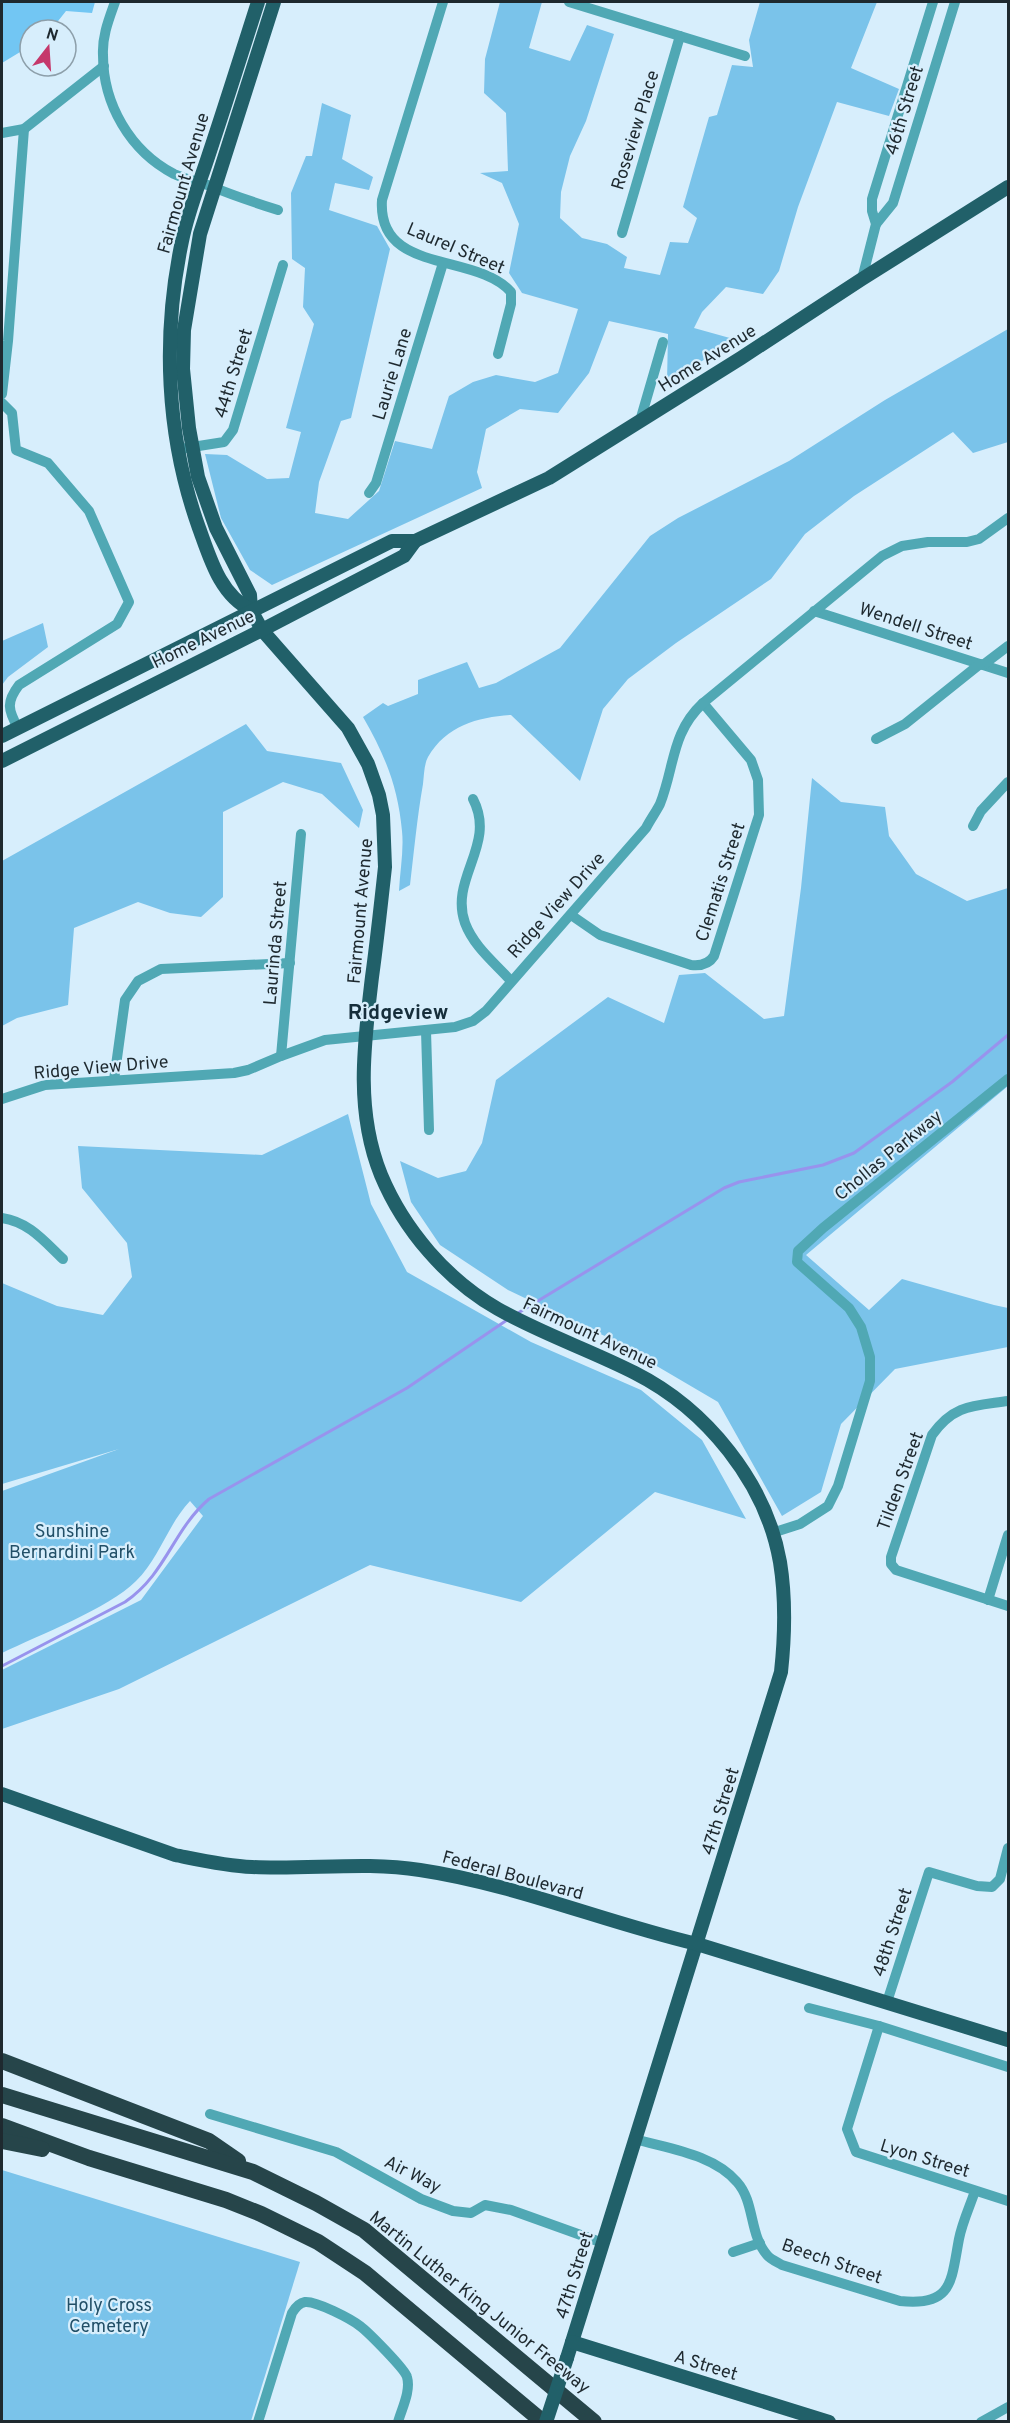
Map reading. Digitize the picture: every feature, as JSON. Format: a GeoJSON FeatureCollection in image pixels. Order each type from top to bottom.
{"type":"FeatureCollection","features":[{"type":"Feature","properties":{"kind":"highway"},"geometry":{"type":"LineString","coordinates":[[2,2061],[208,2141],[253,2172]]}},
{"type":"Feature","properties":{"kind":"highway","name":"Martin Luther King Junior Freeway"},"geometry":{"type":"LineString","coordinates":[[2,2095],[253,2172],[364,2230],[594,2421]]}},
{"type":"Feature","properties":{"kind":"highway"},"geometry":{"type":"LineString","coordinates":[[2,2126],[89,2158],[226,2200],[318,2242],[365,2273],[544,2421]]}},
{"type":"Feature","properties":{"kind":"highway"},"geometry":{"type":"LineString","coordinates":[[2,2141],[89,2158]]}},
{"type":"Feature","properties":{"kind":"main road","name":"Fairmount Avenue"},"geometry":{"type":"LineString","coordinates":[[258,2],[207,185],[184,330],[183,369],[192,447],[198,477],[216,528],[250,595],[251,610],[262,630],[348,728],[368,764],[379,795],[385,835],[385,867],[363,1066],[367,1124],[381,1174],[393,1200],[422,1244],[474,1294],[498,1309],[660,1387],[702,1420],[740,1465],[757,1493],[772,1533]]}},
{"type":"Feature","properties":{"kind":"main road","name":"Fairmount Avenue"},"geometry":{"type":"LineString","coordinates":[[251,610],[235,601],[212,563],[195,518],[177,450],[170,378],[172,312],[183,238],[207,185],[274,2]]}},
{"type":"Feature","properties":{"kind":"main road","name":"Home Avenue"},"geometry":{"type":"LineString","coordinates":[[2,736],[392,541],[415,541],[549,478],[1008,187]]}},
{"type":"Feature","properties":{"kind":"main road","name":"Home Avenue"},"geometry":{"type":"LineString","coordinates":[[2,761],[404,556],[415,541]]}},
{"type":"Feature","properties":{"kind":"main road","name":"47th Street"},"geometry":{"type":"LineString","coordinates":[[544,2421],[567,2358],[781,1672],[785,1630],[784,1599],[780,1560],[772,1533]]}},
{"type":"Feature","properties":{"kind":"main road","name":"Federal Boulevard"},"geometry":{"type":"LineString","coordinates":[[2,1794],[176,1855],[201,1860],[250,1867],[383,1867],[420,1870],[479,1881],[651,1934],[697,1944],[1008,2040]]}},
{"type":"Feature","properties":{"kind":"main road","name":"A Street"},"geometry":{"type":"LineString","coordinates":[[572,2342],[829,2421]]}},
{"type":"Feature","properties":{"kind":"street"},"geometry":{"type":"LineString","coordinates":[[115,2],[105,31],[102,55],[109,100],[120,123],[148,156],[174,173],[278,210]]}},
{"type":"Feature","properties":{"kind":"street","name":"Laurel Street"},"geometry":{"type":"LineString","coordinates":[[444,2],[382,200],[382,210],[386,230],[393,240],[414,253],[490,276],[511,292],[511,304],[498,354]]}},
{"type":"Feature","properties":{"kind":"street"},"geometry":{"type":"LineString","coordinates":[[569,2],[745,56]]}},
{"type":"Feature","properties":{"kind":"street"},"geometry":{"type":"LineString","coordinates":[[606,13],[609,2]]}},
{"type":"Feature","properties":{"kind":"street","name":"46th Street"},"geometry":{"type":"LineString","coordinates":[[876,224],[872,211],[872,199],[933,2]]}},
{"type":"Feature","properties":{"kind":"street","name":"46th Street"},"geometry":{"type":"LineString","coordinates":[[862,279],[876,224],[893,203],[955,2]]}},
{"type":"Feature","properties":{"kind":"street","name":"Roseview Place"},"geometry":{"type":"LineString","coordinates":[[622,233],[680,36]]}},
{"type":"Feature","properties":{"kind":"street"},"geometry":{"type":"LineString","coordinates":[[2,133],[24,129],[104,66]]}},
{"type":"Feature","properties":{"kind":"street"},"geometry":{"type":"LineString","coordinates":[[2,394],[24,129]]}},
{"type":"Feature","properties":{"kind":"street","name":"Laurie Lane"},"geometry":{"type":"LineString","coordinates":[[369,493],[376,483],[443,263]]}},
{"type":"Feature","properties":{"kind":"street","name":"44th Street"},"geometry":{"type":"LineString","coordinates":[[177,450],[224,442],[233,430],[283,266]]}},
{"type":"Feature","properties":{"kind":"street"},"geometry":{"type":"LineString","coordinates":[[640,421],[663,342]]}},
{"type":"Feature","properties":{"kind":"street"},"geometry":{"type":"LineString","coordinates":[[2,403],[12,413],[16,450],[48,463],[89,511],[129,602],[117,624],[19,685],[11,696],[10,713],[18,728]]}},
{"type":"Feature","properties":{"kind":"street","name":"Ridge View Drive"},"geometry":{"type":"LineString","coordinates":[[2,1099],[45,1085],[234,1073],[248,1070],[325,1040],[426,1031],[455,1027],[473,1021],[486,1011],[646,828],[660,804],[681,730],[690,715],[703,702],[882,556],[902,546],[928,542],[967,542],[979,539],[1008,518]]}},
{"type":"Feature","properties":{"kind":"street","name":"Wendell Street"},"geometry":{"type":"LineString","coordinates":[[814,611],[1008,673]]}},
{"type":"Feature","properties":{"kind":"street"},"geometry":{"type":"LineString","coordinates":[[876,739],[905,724],[1008,646]]}},
{"type":"Feature","properties":{"kind":"street","name":"Clematis Street"},"geometry":{"type":"LineString","coordinates":[[571,915],[600,935],[691,965],[697,966],[710,962],[714,956],[759,815],[758,780],[751,760],[703,702]]}},
{"type":"Feature","properties":{"kind":"street"},"geometry":{"type":"LineString","coordinates":[[973,826],[981,811],[1008,782]]}},
{"type":"Feature","properties":{"kind":"street"},"geometry":{"type":"LineString","coordinates":[[473,799],[480,813],[482,828],[461,897],[465,922],[475,943],[511,981]]}},
{"type":"Feature","properties":{"kind":"street","name":"Laurinda Street"},"geometry":{"type":"LineString","coordinates":[[281,1056],[301,834]]}},
{"type":"Feature","properties":{"kind":"street"},"geometry":{"type":"LineString","coordinates":[[114,1080],[125,1000],[138,981],[161,969],[290,963]]}},
{"type":"Feature","properties":{"kind":"street"},"geometry":{"type":"LineString","coordinates":[[426,1031],[429,1131]]}},
{"type":"Feature","properties":{"kind":"street","name":"Chollas Parkway"},"geometry":{"type":"LineString","coordinates":[[772,1533],[800,1524],[828,1506],[838,1486],[870,1381],[870,1357],[861,1327],[849,1308],[797,1262],[798,1251],[804,1243],[1008,1079]]}},
{"type":"Feature","properties":{"kind":"street"},"geometry":{"type":"LineString","coordinates":[[2,1218],[16,1220],[33,1229],[63,1259]]}},
{"type":"Feature","properties":{"kind":"street","name":"Tilden Street"},"geometry":{"type":"LineString","coordinates":[[988,1600],[896,1570],[891,1564],[891,1557],[932,1435],[942,1421],[963,1408],[1008,1401]]}},
{"type":"Feature","properties":{"kind":"street"},"geometry":{"type":"LineString","coordinates":[[1008,1535],[988,1600],[1008,1606]]}},
{"type":"Feature","properties":{"kind":"street","name":"48th Street"},"geometry":{"type":"LineString","coordinates":[[887,2002],[929,1872],[977,1886],[993,1887],[1000,1879],[1008,1848]]}},
{"type":"Feature","properties":{"kind":"street"},"geometry":{"type":"LineString","coordinates":[[809,2008],[879,2026],[1008,2067]]}},
{"type":"Feature","properties":{"kind":"street","name":"Lyon Street"},"geometry":{"type":"LineString","coordinates":[[879,2026],[847,2129],[856,2152],[1008,2201]]}},
{"type":"Feature","properties":{"kind":"street","name":"Air Way"},"geometry":{"type":"LineString","coordinates":[[210,2114],[336,2152],[420,2199],[453,2211],[471,2213],[485,2205],[511,2210],[603,2242]]}},
{"type":"Feature","properties":{"kind":"street","name":"Beech Street"},"geometry":{"type":"LineString","coordinates":[[635,2139],[706,2160],[726,2171],[739,2183],[760,2243],[767,2256],[782,2265],[900,2301],[927,2302],[947,2289],[955,2270],[959,2238],[975,2190]]}},
{"type":"Feature","properties":{"kind":"street","name":"Beech Street"},"geometry":{"type":"LineString","coordinates":[[733,2252],[760,2243]]}},
{"type":"Feature","properties":{"kind":"street"},"geometry":{"type":"LineString","coordinates":[[258,2421],[292,2313],[303,2302],[312,2302],[362,2327],[407,2374],[409,2386],[398,2421]]}},
{"type":"Feature","properties":{"kind":"street"},"geometry":{"type":"LineString","coordinates":[[981,2421],[1008,2408]]}},
{"type":"Feature","properties":{"kind":"street"},"geometry":{"type":"LineString","coordinates":[[998,2421],[1008,2408]]}},
{"type":"Feature","properties":{"kind":"green space"},"geometry":{"type":"Polygon","coordinates":[[[500,2],[542,2],[529,48],[570,61],[587,25],[614,34],[586,121],[570,156],[561,192],[560,218],[582,238],[607,244],[627,257],[624,268],[660,275],[670,242],[688,243],[697,218],[683,207],[709,117],[717,115],[732,65],[753,67],[749,40],[760,2],[877,2],[851,68],[899,89],[889,116],[837,102],[798,207],[779,271],[763,294],[726,287],[702,312],[694,328],[737,340],[667,382],[668,334],[609,321],[589,373],[558,413],[520,409],[486,429],[477,472],[482,488],[272,585],[250,570],[221,518],[205,454],[227,455],[267,479],[289,478],[301,432],[286,428],[314,324],[303,307],[305,268],[292,259],[291,193],[306,156],[312,156],[322,103],[351,115],[342,159],[373,177],[369,190],[335,183],[329,210],[377,226],[390,249],[351,418],[341,421],[319,482],[315,513],[348,519],[379,491],[395,441],[432,449],[449,396],[473,382],[496,375],[535,382],[558,373],[578,309],[522,293],[509,273],[519,224],[502,183],[480,173],[508,171],[506,113],[484,93],[485,59],[500,2]]]}},
{"type":"Feature","properties":{"kind":"green space"},"geometry":{"type":"Polygon","coordinates":[[[1008,329],[1008,442],[973,453],[953,432],[854,496],[805,534],[771,579],[676,643],[628,679],[603,709],[580,781],[511,715],[475,721],[453,731],[435,746],[428,757],[417,822],[410,885],[399,891],[402,838],[397,800],[384,758],[363,717],[383,703],[388,706],[418,694],[418,680],[467,662],[479,688],[496,683],[560,648],[650,536],[678,518],[789,461],[885,400],[1008,329]]]}},
{"type":"Feature","properties":{"kind":"green space"},"geometry":{"type":"Polygon","coordinates":[[[43,623],[48,647],[8,677],[2,685],[2,641],[43,623]]]}},
{"type":"Feature","properties":{"kind":"green space"},"geometry":{"type":"Polygon","coordinates":[[[246,724],[267,751],[341,763],[363,810],[359,828],[322,794],[283,782],[223,812],[223,897],[201,917],[170,913],[138,902],[74,928],[68,1005],[17,1018],[2,1026],[2,861],[246,724]]]}},
{"type":"Feature","properties":{"kind":"green space"},"geometry":{"type":"Polygon","coordinates":[[[812,778],[841,802],[885,807],[889,836],[916,874],[967,901],[1008,888],[1008,1086],[806,1255],[869,1310],[902,1279],[1008,1308],[1008,1347],[895,1369],[841,1424],[821,1492],[782,1516],[718,1402],[609,1338],[508,1290],[440,1245],[411,1202],[400,1161],[438,1178],[466,1171],[482,1143],[496,1080],[608,997],[664,1023],[679,975],[705,973],[764,1019],[784,1016],[801,888],[812,778]]]}},
{"type":"Feature","properties":{"kind":"green space","name":"Sunshine Bernardini Park"},"geometry":{"type":"Polygon","coordinates":[[[348,1114],[371,1204],[407,1272],[531,1342],[641,1390],[702,1440],[746,1519],[655,1492],[521,1602],[370,1565],[119,1689],[2,1729],[2,1670],[141,1600],[203,1516],[190,1501],[182,1510],[144,1572],[124,1591],[91,1611],[2,1653],[2,1491],[119,1449],[2,1484],[2,1283],[57,1306],[103,1315],[132,1277],[127,1243],[82,1188],[78,1146],[262,1155],[348,1114]]]}},
{"type":"Feature","properties":{"kind":"green space","name":"Holy Cross Cemetery"},"geometry":{"type":"Polygon","coordinates":[[[2,2170],[300,2262],[251,2421],[2,2421],[2,2170]]]}},
{"type":"Feature","properties":{"kind":"shaded area"},"geometry":{"type":"Polygon","coordinates":[[[2,2],[95,2],[92,13],[66,11],[60,18],[18,18],[18,53],[2,63],[2,2]]]}},
{"type":"Feature","properties":{"kind":"waterway"},"geometry":{"type":"LineString","coordinates":[[518,1313],[724,1188],[739,1182],[823,1165],[854,1153],[952,1082],[1008,1035]]}},
{"type":"Feature","properties":{"kind":"waterway"},"geometry":{"type":"LineString","coordinates":[[2,1666],[125,1602],[139,1591],[151,1578],[196,1511],[209,1499],[407,1388],[507,1320]]}},
{"type":"Feature","properties":{"kind":"district","name":"Ridgeview"},"geometry":{"type":"Point","coordinates":[398,1012]}}]}
